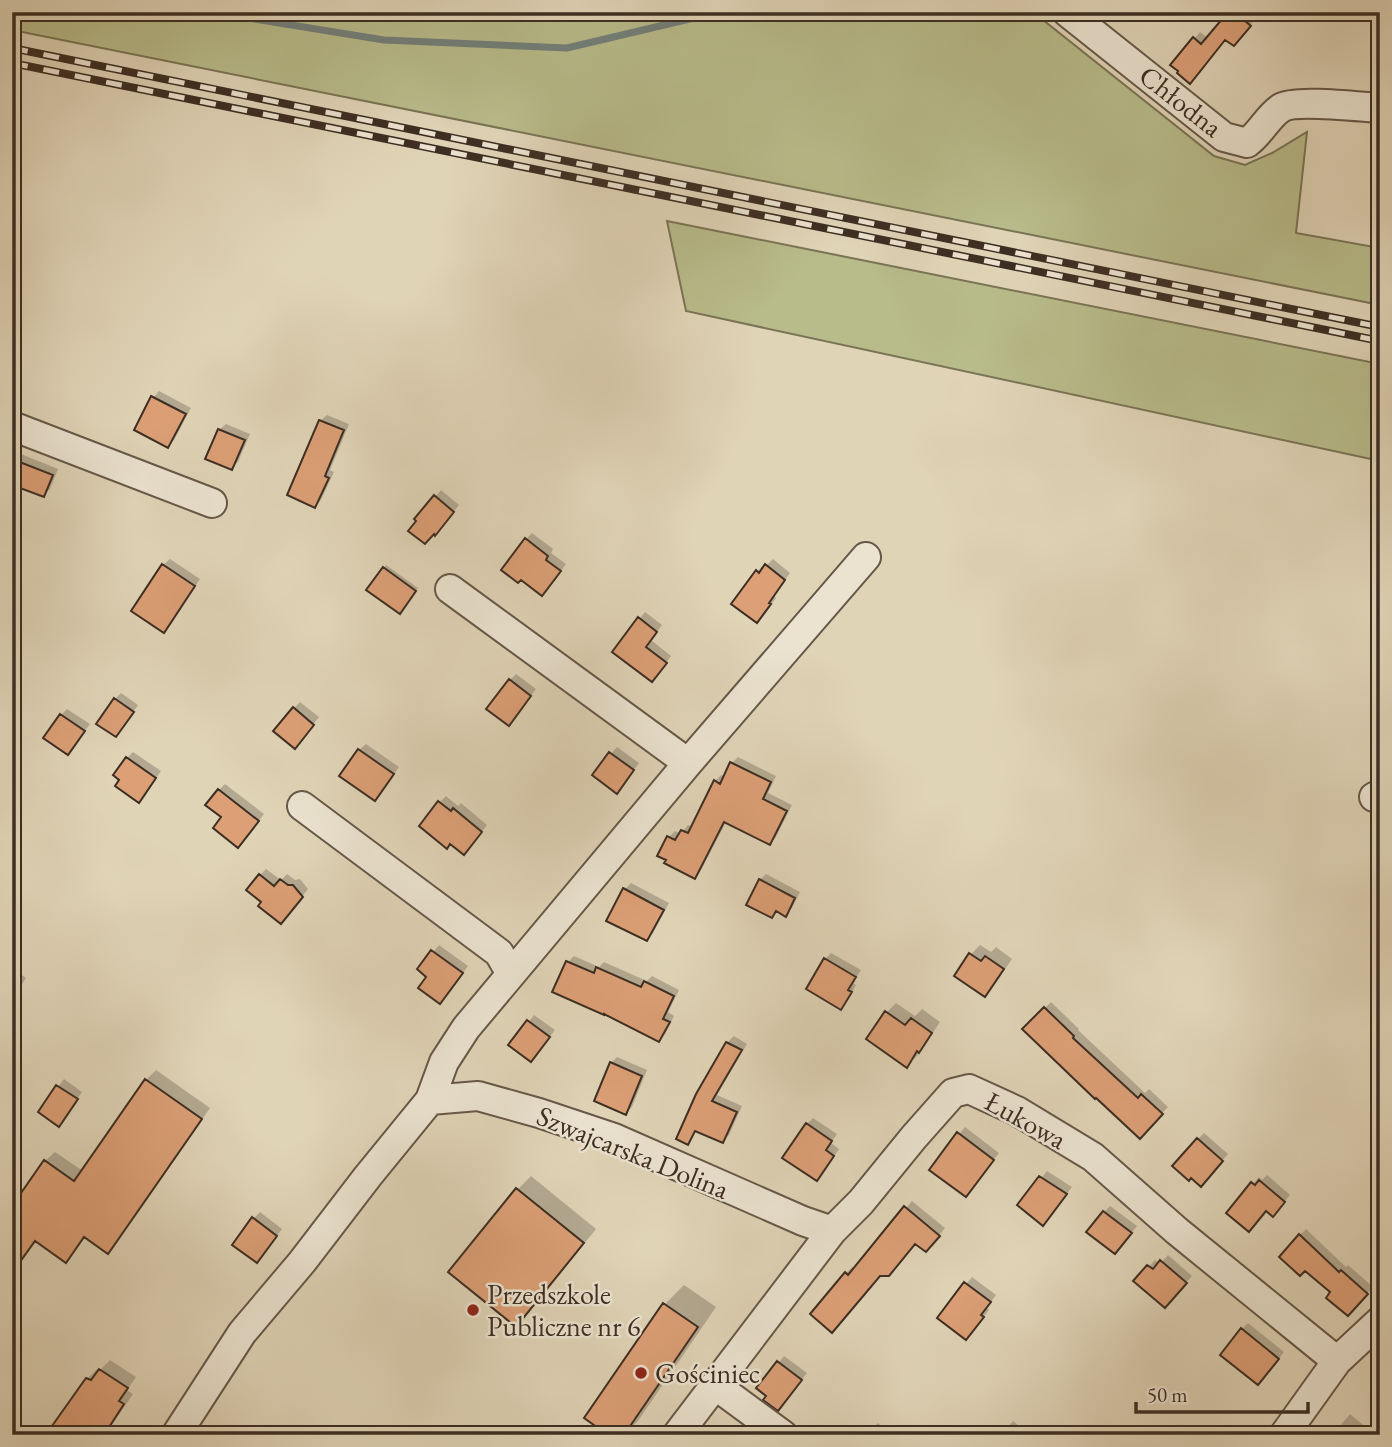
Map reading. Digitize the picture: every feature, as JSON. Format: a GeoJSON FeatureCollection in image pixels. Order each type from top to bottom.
{"type":"FeatureCollection","features":[{"type":"Feature","properties":{"kind":"street","name":"Chłodna"},"geometry":{"type":"LineString","coordinates":[[1067,12],[1224,137],[1236,141],[1247,143],[1257,136],[1282,107],[1297,104],[1380,108]]}},
{"type":"Feature","properties":{"kind":"street"},"geometry":{"type":"LineString","coordinates":[[12,426],[212,503]]}},
{"type":"Feature","properties":{"kind":"street"},"geometry":{"type":"LineString","coordinates":[[176,1435],[242,1333],[302,1262],[430,1100],[444,1062],[466,1028],[866,556]]}},
{"type":"Feature","properties":{"kind":"street"},"geometry":{"type":"LineString","coordinates":[[450,589],[688,763]]}},
{"type":"Feature","properties":{"kind":"street"},"geometry":{"type":"LineString","coordinates":[[302,806],[499,953],[511,974]]}},
{"type":"Feature","properties":{"kind":"street","name":"Łukowa"},"geometry":{"type":"LineString","coordinates":[[677,1435],[832,1231],[861,1202],[953,1093],[968,1089],[1017,1111],[1093,1157],[1188,1240],[1337,1361]]}},
{"type":"Feature","properties":{"kind":"street","name":"Szwajcarska Dolina"},"geometry":{"type":"LineString","coordinates":[[430,1100],[478,1096],[539,1112],[614,1138],[803,1221],[832,1231]]}},
{"type":"Feature","properties":{"kind":"street"},"geometry":{"type":"LineString","coordinates":[[1284,1435],[1337,1361],[1380,1321]]}},
{"type":"Feature","properties":{"kind":"street"},"geometry":{"type":"LineString","coordinates":[[715,1385],[783,1435]]}},
{"type":"Feature","properties":{"kind":"green space"},"geometry":{"type":"Polygon","coordinates":[[[12,12],[1033,12],[1214,156],[1245,165],[1307,132],[1296,233],[1380,248],[1380,305],[12,30],[12,12]]]}},
{"type":"Feature","properties":{"kind":"green space"},"geometry":{"type":"Polygon","coordinates":[[[667,221],[1380,364],[1380,461],[686,311],[667,221]]]}},
{"type":"Feature","properties":{"kind":"building"},"geometry":{"type":"Polygon","coordinates":[[[1228,12],[1234,12],[1251,26],[1234,46],[1225,40],[1190,84],[1170,65],[1193,37],[1201,44],[1228,12]]]}},
{"type":"Feature","properties":{"kind":"building"},"geometry":{"type":"Polygon","coordinates":[[[151,396],[186,414],[168,448],[134,430],[151,396]]]}},
{"type":"Feature","properties":{"kind":"building"},"geometry":{"type":"Polygon","coordinates":[[[319,420],[344,430],[325,476],[329,478],[315,508],[287,495],[319,420]]]}},
{"type":"Feature","properties":{"kind":"building"},"geometry":{"type":"Polygon","coordinates":[[[218,429],[245,440],[232,470],[205,459],[218,429]]]}},
{"type":"Feature","properties":{"kind":"building"},"geometry":{"type":"Polygon","coordinates":[[[12,459],[53,475],[44,497],[12,485],[12,459]]]}},
{"type":"Feature","properties":{"kind":"building"},"geometry":{"type":"Polygon","coordinates":[[[434,495],[454,512],[425,544],[408,531],[416,521],[414,519],[434,495]]]}},
{"type":"Feature","properties":{"kind":"building"},"geometry":{"type":"Polygon","coordinates":[[[525,538],[548,556],[546,560],[561,571],[542,596],[521,580],[518,583],[501,570],[525,538]]]}},
{"type":"Feature","properties":{"kind":"building"},"geometry":{"type":"Polygon","coordinates":[[[162,564],[195,586],[164,633],[131,611],[162,564]]]}},
{"type":"Feature","properties":{"kind":"building"},"geometry":{"type":"Polygon","coordinates":[[[765,564],[785,580],[757,623],[731,604],[756,570],[759,573],[765,564]]]}},
{"type":"Feature","properties":{"kind":"building"},"geometry":{"type":"Polygon","coordinates":[[[383,567],[416,591],[400,614],[366,590],[383,567]]]}},
{"type":"Feature","properties":{"kind":"building"},"geometry":{"type":"Polygon","coordinates":[[[638,617],[657,632],[646,647],[667,663],[652,682],[612,652],[638,617]]]}},
{"type":"Feature","properties":{"kind":"building"},"geometry":{"type":"Polygon","coordinates":[[[509,679],[531,696],[509,726],[486,709],[509,679]]]}},
{"type":"Feature","properties":{"kind":"building"},"geometry":{"type":"Polygon","coordinates":[[[114,698],[134,712],[116,737],[96,724],[114,698]]]}},
{"type":"Feature","properties":{"kind":"building"},"geometry":{"type":"Polygon","coordinates":[[[293,707],[314,725],[295,749],[273,731],[293,707]]]}},
{"type":"Feature","properties":{"kind":"building"},"geometry":{"type":"Polygon","coordinates":[[[60,714],[85,731],[68,755],[43,738],[60,714]]]}},
{"type":"Feature","properties":{"kind":"building"},"geometry":{"type":"Polygon","coordinates":[[[358,749],[394,774],[375,801],[339,776],[358,749]]]}},
{"type":"Feature","properties":{"kind":"building"},"geometry":{"type":"Polygon","coordinates":[[[609,752],[634,770],[617,794],[592,775],[609,752]]]}},
{"type":"Feature","properties":{"kind":"building"},"geometry":{"type":"Polygon","coordinates":[[[126,757],[156,778],[139,803],[115,786],[119,780],[113,775],[126,757]]]}},
{"type":"Feature","properties":{"kind":"building"},"geometry":{"type":"Polygon","coordinates":[[[730,762],[771,782],[763,799],[787,811],[770,845],[724,822],[695,879],[664,863],[666,860],[657,856],[667,836],[675,840],[681,830],[688,833],[714,780],[720,784],[730,762]]]}},
{"type":"Feature","properties":{"kind":"building"},"geometry":{"type":"Polygon","coordinates":[[[218,789],[259,821],[238,848],[213,828],[221,817],[205,805],[218,789]]]}},
{"type":"Feature","properties":{"kind":"building"},"geometry":{"type":"Polygon","coordinates":[[[438,801],[451,811],[453,808],[482,832],[464,855],[450,844],[447,849],[419,826],[438,801]]]}},
{"type":"Feature","properties":{"kind":"building"},"geometry":{"type":"Polygon","coordinates":[[[259,874],[274,886],[280,879],[293,885],[303,897],[281,924],[258,906],[261,902],[246,890],[259,874]]]}},
{"type":"Feature","properties":{"kind":"building"},"geometry":{"type":"Polygon","coordinates":[[[759,879],[795,898],[786,917],[776,911],[772,918],[746,905],[759,879]]]}},
{"type":"Feature","properties":{"kind":"building"},"geometry":{"type":"Polygon","coordinates":[[[623,888],[664,910],[647,941],[606,921],[623,888]]]}},
{"type":"Feature","properties":{"kind":"building"},"geometry":{"type":"Polygon","coordinates":[[[431,950],[463,973],[440,1004],[418,988],[426,977],[417,969],[431,950]]]}},
{"type":"Feature","properties":{"kind":"building"},"geometry":{"type":"Polygon","coordinates":[[[969,953],[981,961],[985,956],[1004,969],[985,997],[954,976],[969,953]]]}},
{"type":"Feature","properties":{"kind":"building"},"geometry":{"type":"Polygon","coordinates":[[[824,958],[856,977],[848,990],[852,992],[841,1010],[806,989],[824,958]]]}},
{"type":"Feature","properties":{"kind":"building"},"geometry":{"type":"Polygon","coordinates":[[[566,961],[594,973],[596,967],[641,987],[644,981],[674,996],[663,1019],[670,1022],[659,1042],[552,992],[566,961]]]}},
{"type":"Feature","properties":{"kind":"building"},"geometry":{"type":"Polygon","coordinates":[[[1044,1007],[1073,1038],[1138,1098],[1141,1094],[1163,1114],[1140,1139],[1022,1029],[1044,1007]]]}},
{"type":"Feature","properties":{"kind":"building"},"geometry":{"type":"Polygon","coordinates":[[[885,1011],[905,1025],[911,1018],[932,1033],[907,1068],[866,1039],[885,1011]]]}},
{"type":"Feature","properties":{"kind":"building"},"geometry":{"type":"Polygon","coordinates":[[[527,1020],[550,1037],[531,1062],[508,1045],[527,1020]]]}},
{"type":"Feature","properties":{"kind":"building"},"geometry":{"type":"Polygon","coordinates":[[[726,1042],[742,1050],[712,1101],[737,1112],[723,1143],[695,1131],[688,1145],[676,1139],[696,1094],[726,1042]]]}},
{"type":"Feature","properties":{"kind":"building"},"geometry":{"type":"Polygon","coordinates":[[[610,1062],[642,1076],[626,1115],[594,1101],[610,1062]]]}},
{"type":"Feature","properties":{"kind":"building"},"geometry":{"type":"Polygon","coordinates":[[[145,1079],[202,1119],[108,1254],[84,1237],[66,1263],[35,1241],[12,1273],[12,1206],[44,1160],[74,1181],[145,1079]]]}},
{"type":"Feature","properties":{"kind":"building"},"geometry":{"type":"Polygon","coordinates":[[[56,1085],[78,1099],[59,1127],[38,1112],[56,1085]]]}},
{"type":"Feature","properties":{"kind":"building"},"geometry":{"type":"Polygon","coordinates":[[[806,1123],[832,1141],[826,1150],[834,1156],[817,1181],[782,1158],[806,1123]]]}},
{"type":"Feature","properties":{"kind":"building"},"geometry":{"type":"Polygon","coordinates":[[[957,1132],[994,1160],[966,1197],[929,1170],[957,1132]]]}},
{"type":"Feature","properties":{"kind":"building"},"geometry":{"type":"Polygon","coordinates":[[[1197,1138],[1223,1161],[1201,1187],[1191,1178],[1189,1181],[1172,1166],[1197,1138]]]}},
{"type":"Feature","properties":{"kind":"building"},"geometry":{"type":"Polygon","coordinates":[[[1039,1176],[1067,1194],[1043,1226],[1017,1205],[1039,1176]]]}},
{"type":"Feature","properties":{"kind":"building"},"geometry":{"type":"Polygon","coordinates":[[[1259,1180],[1285,1202],[1273,1217],[1266,1211],[1249,1232],[1226,1213],[1251,1182],[1255,1185],[1259,1180]]]}},
{"type":"Feature","properties":{"kind":"building"},"geometry":{"type":"Polygon","coordinates":[[[516,1188],[584,1243],[516,1327],[448,1272],[516,1188]]]}},
{"type":"Feature","properties":{"kind":"building"},"geometry":{"type":"Polygon","coordinates":[[[904,1206],[940,1236],[926,1252],[915,1244],[889,1276],[880,1276],[832,1333],[810,1314],[845,1272],[848,1275],[904,1206]]]}},
{"type":"Feature","properties":{"kind":"building"},"geometry":{"type":"Polygon","coordinates":[[[1103,1211],[1132,1233],[1115,1254],[1086,1232],[1103,1211]]]}},
{"type":"Feature","properties":{"kind":"building"},"geometry":{"type":"Polygon","coordinates":[[[252,1217],[277,1236],[257,1263],[232,1245],[252,1217]]]}},
{"type":"Feature","properties":{"kind":"building"},"geometry":{"type":"Polygon","coordinates":[[[1299,1234],[1339,1272],[1341,1270],[1368,1294],[1348,1316],[1326,1298],[1330,1292],[1305,1271],[1300,1276],[1279,1257],[1299,1234]]]}},
{"type":"Feature","properties":{"kind":"building"},"geometry":{"type":"Polygon","coordinates":[[[1160,1260],[1187,1283],[1165,1308],[1133,1281],[1147,1265],[1153,1269],[1160,1260]]]}},
{"type":"Feature","properties":{"kind":"building"},"geometry":{"type":"Polygon","coordinates":[[[964,1282],[991,1302],[981,1315],[984,1317],[966,1340],[937,1318],[964,1282]]]}},
{"type":"Feature","properties":{"kind":"building","name":"Gościniec"},"geometry":{"type":"Polygon","coordinates":[[[663,1303],[698,1327],[624,1435],[608,1435],[584,1418],[663,1303]]]}},
{"type":"Feature","properties":{"kind":"building"},"geometry":{"type":"Polygon","coordinates":[[[1241,1328],[1279,1359],[1258,1385],[1220,1355],[1241,1328]]]}},
{"type":"Feature","properties":{"kind":"building"},"geometry":{"type":"Polygon","coordinates":[[[777,1361],[802,1380],[778,1411],[763,1400],[766,1396],[756,1388],[777,1361]]]}},
{"type":"Feature","properties":{"kind":"building"},"geometry":{"type":"Polygon","coordinates":[[[99,1369],[128,1388],[119,1401],[124,1404],[104,1435],[64,1435],[52,1426],[86,1378],[91,1380],[99,1369]]]}},
{"type":"Feature","properties":{"kind":"waterway"},"geometry":{"type":"LineString","coordinates":[[211,12],[384,40],[567,48],[698,17],[738,12]]}},
{"type":"Feature","properties":{"kind":"railway"},"geometry":{"type":"LineString","coordinates":[[12,48],[1380,327]]}},
{"type":"Feature","properties":{"kind":"railway"},"geometry":{"type":"LineString","coordinates":[[12,63],[1380,341]]}},
{"type":"Feature","properties":{"kind":"place","name":"Przedszkole Publiczne nr 6"},"geometry":{"type":"Point","coordinates":[473,1310]}},
{"type":"Feature","properties":{"kind":"place","name":"Gościniec"},"geometry":{"type":"Point","coordinates":[641,1373]}}]}
